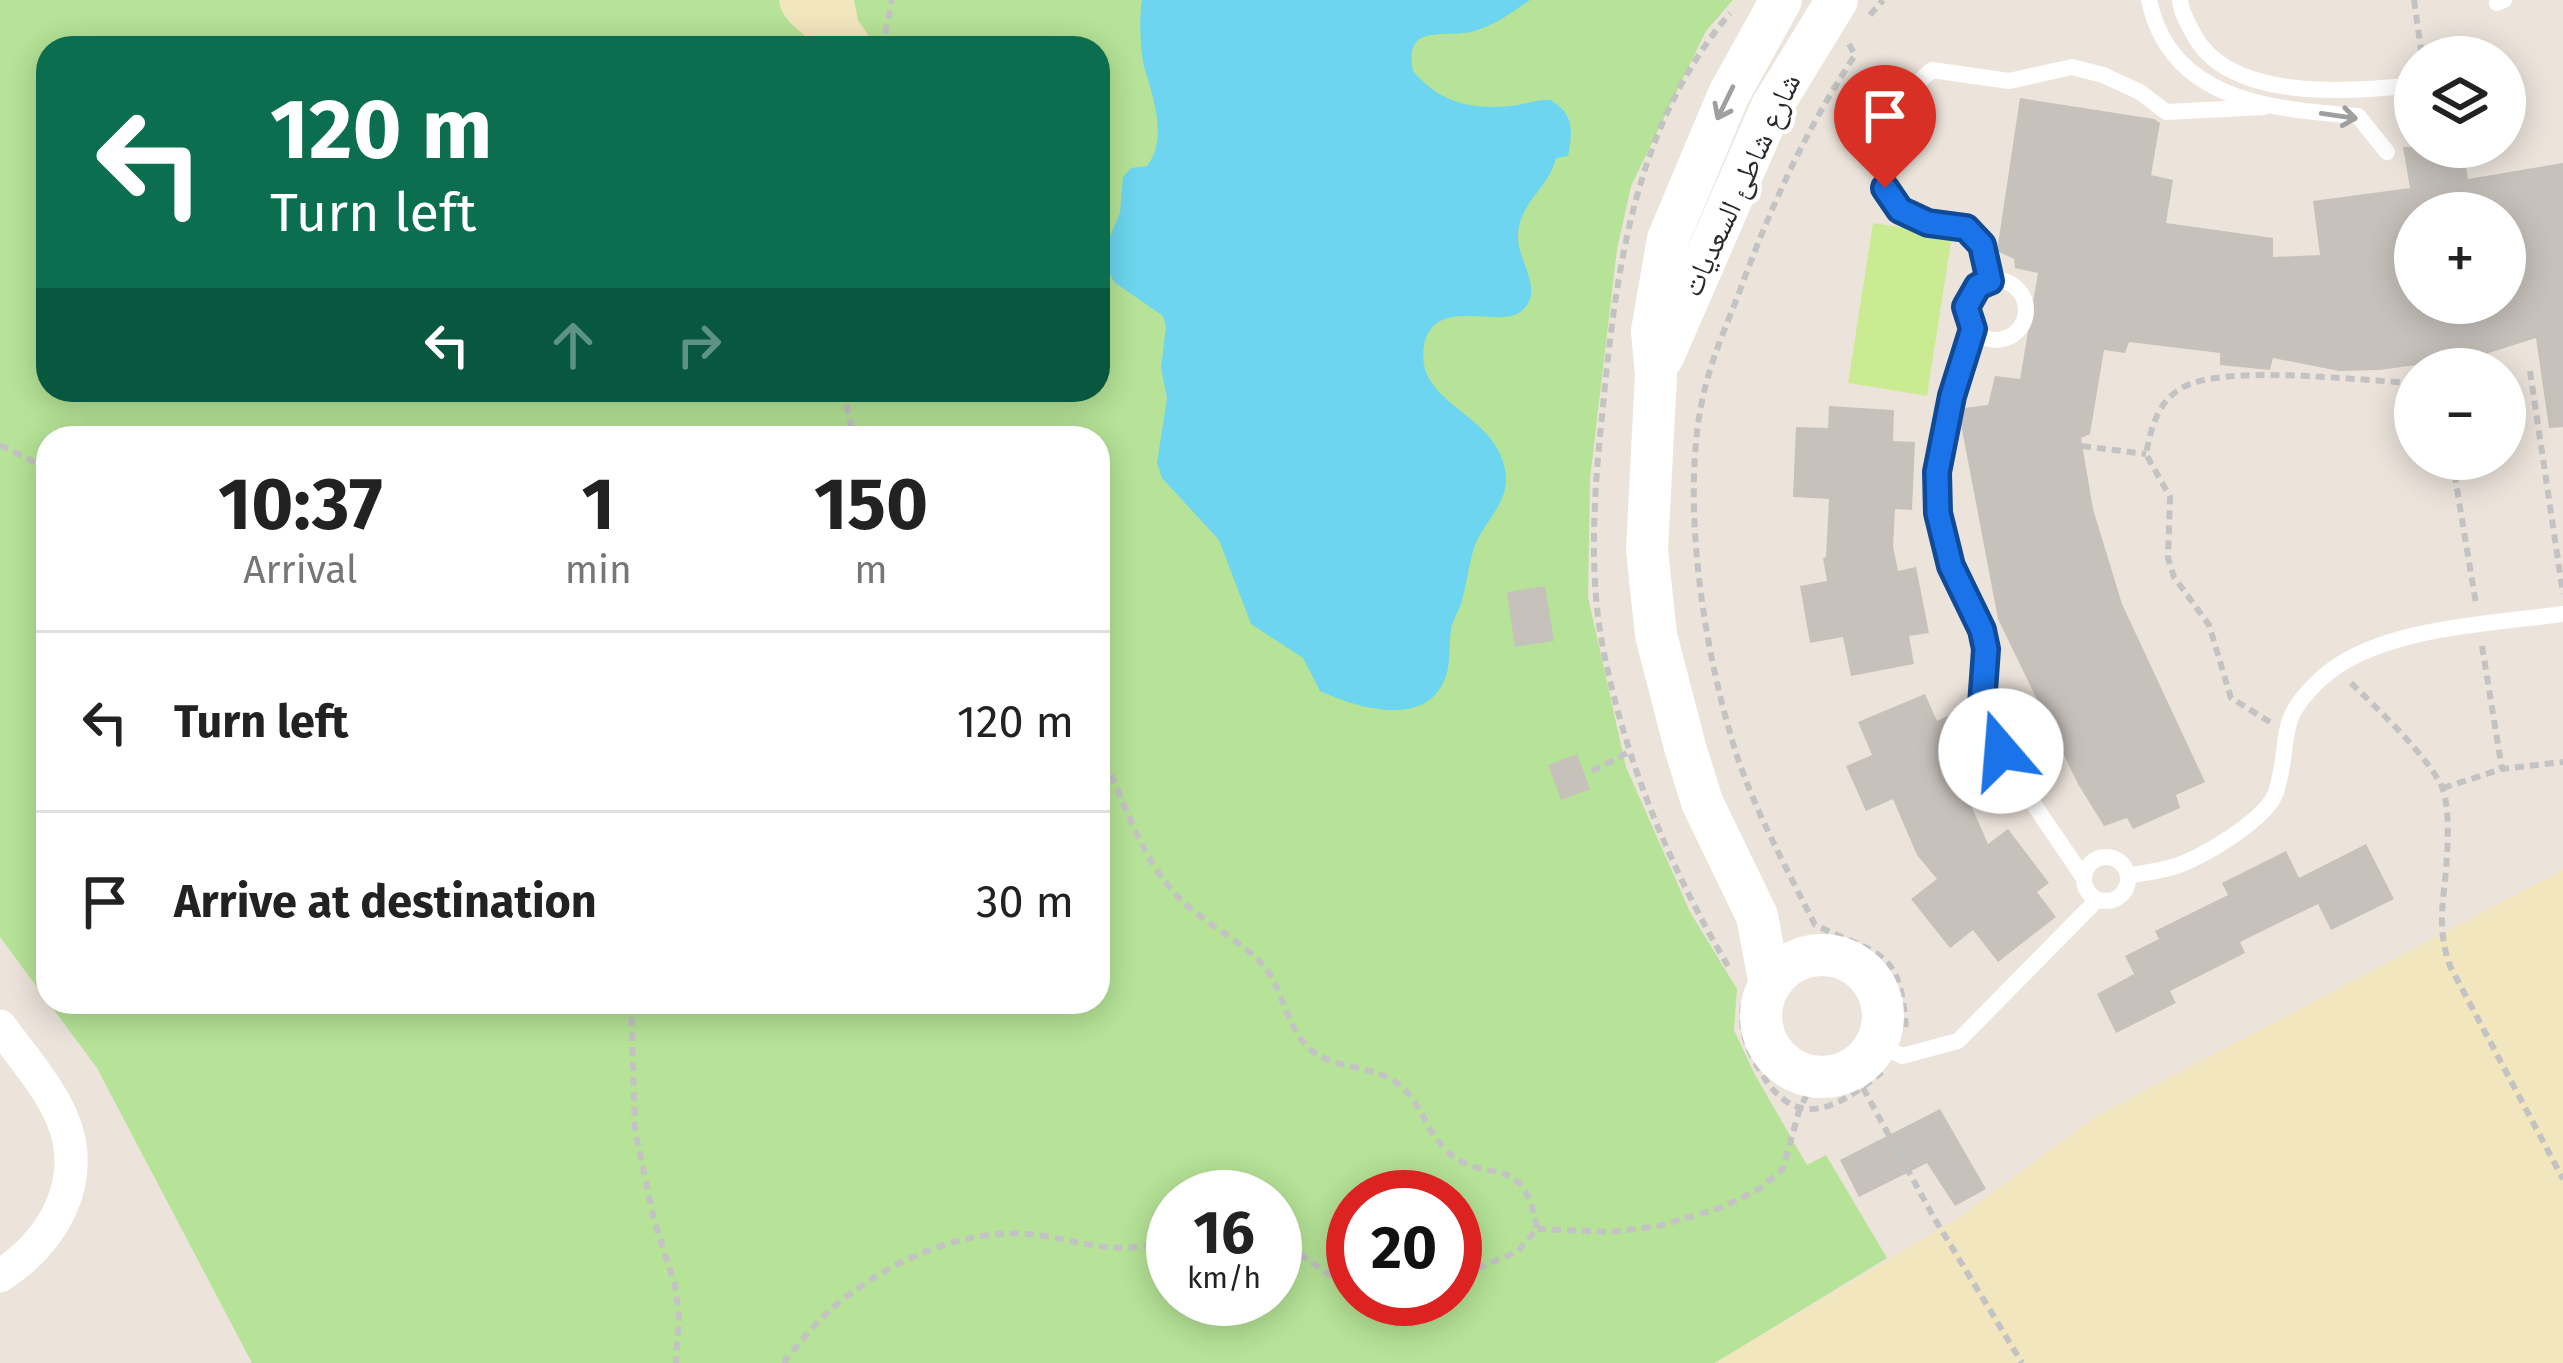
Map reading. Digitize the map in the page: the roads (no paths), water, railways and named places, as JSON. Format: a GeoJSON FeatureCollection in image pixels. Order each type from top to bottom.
{"type":"FeatureCollection","features":[{"type":"Feature","properties":{"kind":"street","name":"شارع شاطئ السعديات"},"geometry":{"type":"LineString","coordinates":[[1770,985],[1757,916],[1702,802],[1656,635],[1647,550],[1656,375],[1652,331],[1668,238],[1729,94],[1781,0]]}},
{"type":"Feature","properties":{"kind":"street","name":"شارع شاطئ السعديات"},"geometry":{"type":"LineString","coordinates":[[1656,375],[1771,108],[1838,0]]}},
{"type":"Feature","properties":{"kind":"street"},"geometry":{"type":"LineString","coordinates":[[1757,44],[1797,64]]}},
{"type":"Feature","properties":{"kind":"street","name":"شارع شاطئ السعديات"},"geometry":{"type":"LineString","coordinates":[[1757,916],[1785,944],[1817,956]]}},
{"type":"Feature","properties":{"kind":"street"},"geometry":{"type":"LineString","coordinates":[[1817,956],[1852,963],[1877,989],[1890,1049],[1807,1094],[1797,1072],[1770,1047],[1761,1012],[1770,985],[1786,968],[1817,956]]}},
{"type":"Feature","properties":{"kind":"street"},"geometry":{"type":"LineString","coordinates":[[0,1026],[62,1118],[70,1156],[66,1195],[51,1231],[26,1259],[0,1276]]}},
{"type":"Feature","properties":{"kind":"lane"},"geometry":{"type":"LineString","coordinates":[[2149,0],[2153,22],[2191,73],[2215,88],[2264,106]]}},
{"type":"Feature","properties":{"kind":"lane"},"geometry":{"type":"LineString","coordinates":[[2180,0],[2200,46],[2230,70],[2283,87],[2333,91],[2394,87]]}},
{"type":"Feature","properties":{"kind":"lane"},"geometry":{"type":"LineString","coordinates":[[1990,281],[1982,245],[1966,228],[1928,223],[1900,210],[1885,188],[1888,130],[1902,99],[1932,70],[2008,81],[2072,67],[2140,92],[2166,112],[2264,106],[2358,116],[2387,152]]}},
{"type":"Feature","properties":{"kind":"lane"},"geometry":{"type":"LineString","coordinates":[[1990,281],[2014,286],[2022,295],[2025,320],[2008,338],[1983,337],[1973,329],[1966,307],[1978,286],[1990,281]]}},
{"type":"Feature","properties":{"kind":"lane"},"geometry":{"type":"LineString","coordinates":[[1973,329],[1952,396],[1937,472],[1938,513],[1951,566],[1982,630],[1986,725],[2037,812],[2084,878],[2087,891],[2109,902],[2127,887],[2128,876],[2122,864],[2110,857],[2097,858],[2087,866],[2084,878]]}},
{"type":"Feature","properties":{"kind":"lane"},"geometry":{"type":"LineString","coordinates":[[2128,876],[2176,866],[2202,854],[2265,809],[2276,794],[2284,728],[2303,696],[2361,652],[2392,641],[2563,614]]}},
{"type":"Feature","properties":{"kind":"lane"},"geometry":{"type":"LineString","coordinates":[[1890,1049],[1958,1041],[2097,900]]}},
{"type":"Feature","properties":{"kind":"water"},"geometry":{"type":"Polygon","coordinates":[[[1142,0],[1530,0],[1479,30],[1420,39],[1412,56],[1413,71],[1445,97],[1482,107],[1550,100],[1564,111],[1571,131],[1568,156],[1556,158],[1519,226],[1531,289],[1526,307],[1507,317],[1465,316],[1439,322],[1429,331],[1424,346],[1424,366],[1431,382],[1486,433],[1498,449],[1506,481],[1473,551],[1452,627],[1446,677],[1433,697],[1419,705],[1386,710],[1320,691],[1303,658],[1251,624],[1219,540],[1162,478],[1157,463],[1167,398],[1161,368],[1166,327],[1163,316],[1114,282],[1110,274],[1110,236],[1120,213],[1123,177],[1131,168],[1147,166],[1157,143],[1157,116],[1144,66],[1142,0]]]}}]}
